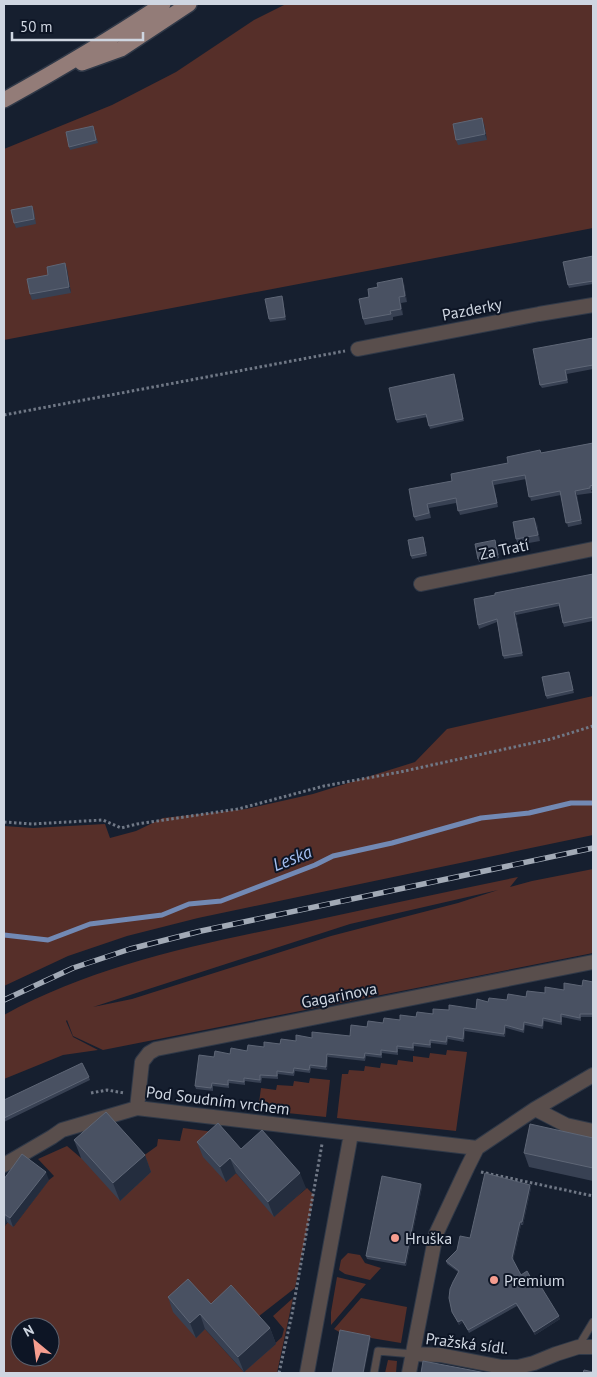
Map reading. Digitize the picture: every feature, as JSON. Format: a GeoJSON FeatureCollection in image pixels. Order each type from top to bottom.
{"type":"FeatureCollection","features":[{"type":"Feature","properties":{"kind":"main road"},"geometry":{"type":"LineString","coordinates":[[4,100],[127,28],[163,4]]}},
{"type":"Feature","properties":{"kind":"main road"},"geometry":{"type":"LineString","coordinates":[[50,74],[121,48],[189,4]]}},
{"type":"Feature","properties":{"kind":"street","name":"Pazderky"},"geometry":{"type":"LineString","coordinates":[[358,349],[593,305]]}},
{"type":"Feature","properties":{"kind":"street","name":"Za Tratí"},"geometry":{"type":"LineString","coordinates":[[421,584],[593,549]]}},
{"type":"Feature","properties":{"kind":"street","name":"Gagarinova"},"geometry":{"type":"LineString","coordinates":[[137,1104],[142,1062],[149,1053],[156,1050],[593,962]]}},
{"type":"Feature","properties":{"kind":"street"},"geometry":{"type":"LineString","coordinates":[[413,1354],[436,1234],[477,1148],[535,1109],[593,1075]]}},
{"type":"Feature","properties":{"kind":"street","name":"Pod Soudním vrchem"},"geometry":{"type":"LineString","coordinates":[[4,1165],[62,1130],[137,1104],[352,1134],[477,1148]]}},
{"type":"Feature","properties":{"kind":"street"},"geometry":{"type":"LineString","coordinates":[[535,1109],[566,1125],[593,1131]]}},
{"type":"Feature","properties":{"kind":"street"},"geometry":{"type":"LineString","coordinates":[[307,1373],[352,1134]]}},
{"type":"Feature","properties":{"kind":"street","name":"Pražská sídl."},"geometry":{"type":"LineString","coordinates":[[409,1373],[413,1354],[440,1355],[502,1368],[534,1363],[578,1347],[593,1347]]}},
{"type":"Feature","properties":{"kind":"lane"},"geometry":{"type":"LineString","coordinates":[[578,1347],[593,1322]]}},
{"type":"Feature","properties":{"kind":"lane"},"geometry":{"type":"LineString","coordinates":[[374,1373],[378,1351],[413,1354]]}},
{"type":"Feature","properties":{"kind":"path"},"geometry":{"type":"LineString","coordinates":[[4,415],[358,349]]}},
{"type":"Feature","properties":{"kind":"path"},"geometry":{"type":"LineString","coordinates":[[4,822],[32,824],[103,820],[121,828],[238,809],[324,786],[400,772],[551,739],[593,726]]}},
{"type":"Feature","properties":{"kind":"path"},"geometry":{"type":"LineString","coordinates":[[91,1093],[107,1090],[120,1092],[137,1104]]}},
{"type":"Feature","properties":{"kind":"path"},"geometry":{"type":"LineString","coordinates":[[279,1373],[292,1314],[323,1141]]}},
{"type":"Feature","properties":{"kind":"path"},"geometry":{"type":"LineString","coordinates":[[467,1168],[593,1196]]}},
{"type":"Feature","properties":{"kind":"shaded area"},"geometry":{"type":"Polygon","coordinates":[[[286,4],[593,4],[593,228],[4,340],[4,149],[112,105],[176,72],[254,20],[286,4]]]}},
{"type":"Feature","properties":{"kind":"shaded area"},"geometry":{"type":"Polygon","coordinates":[[[593,696],[593,835],[198,918],[127,936],[68,956],[4,986],[4,826],[33,828],[105,824],[110,838],[136,831],[163,818],[246,809],[313,794],[415,762],[447,729],[593,696]]]}},
{"type":"Feature","properties":{"kind":"shaded area"},"geometry":{"type":"Polygon","coordinates":[[[593,869],[593,953],[103,1050],[73,1036],[67,1020],[73,1037],[98,1050],[63,1055],[4,1079],[4,1015],[37,998],[72,984],[107,971],[178,950],[518,877],[510,887],[593,869]],[[498,890],[350,924],[93,1007],[132,999],[331,936],[458,903],[498,890]]]}},
{"type":"Feature","properties":{"kind":"shaded area"},"geometry":{"type":"Polygon","coordinates":[[[447,1050],[467,1052],[456,1131],[337,1118],[342,1074],[348,1074],[349,1070],[364,1071],[365,1066],[380,1068],[381,1063],[397,1065],[398,1060],[413,1062],[413,1056],[429,1058],[430,1053],[446,1055],[447,1050]]]}},
{"type":"Feature","properties":{"kind":"shaded area"},"geometry":{"type":"Polygon","coordinates":[[[310,1078],[330,1080],[326,1117],[258,1110],[261,1088],[276,1090],[277,1085],[293,1086],[294,1081],[309,1083],[310,1078]]]}},
{"type":"Feature","properties":{"kind":"shaded area"},"geometry":{"type":"Polygon","coordinates":[[[183,1128],[222,1133],[226,1182],[236,1173],[274,1216],[307,1188],[314,1195],[295,1288],[254,1320],[205,1329],[244,1372],[282,1337],[284,1329],[273,1316],[293,1298],[277,1373],[4,1373],[4,1227],[8,1222],[14,1226],[54,1176],[38,1159],[67,1146],[81,1158],[139,1159],[157,1146],[158,1139],[180,1141],[183,1128]]]}},
{"type":"Feature","properties":{"kind":"shaded area"},"geometry":{"type":"Polygon","coordinates":[[[348,1253],[360,1255],[365,1263],[381,1268],[370,1280],[345,1274],[339,1270],[341,1260],[348,1253]]]}},
{"type":"Feature","properties":{"kind":"shaded area"},"geometry":{"type":"Polygon","coordinates":[[[337,1277],[366,1284],[331,1325],[331,1312],[337,1277]]]}},
{"type":"Feature","properties":{"kind":"shaded area"},"geometry":{"type":"Polygon","coordinates":[[[361,1298],[407,1307],[401,1343],[341,1333],[334,1329],[361,1298]]]}},
{"type":"Feature","properties":{"kind":"shaded area"},"geometry":{"type":"Polygon","coordinates":[[[388,1360],[397,1361],[396,1373],[385,1373],[388,1360]]]}},
{"type":"Feature","properties":{"kind":"building"},"geometry":{"type":"Polygon","coordinates":[[[482,118],[485,134],[456,140],[453,124],[482,118]]]}},
{"type":"Feature","properties":{"kind":"building"},"geometry":{"type":"Polygon","coordinates":[[[93,126],[96,140],[69,147],[66,132],[93,126]]]}},
{"type":"Feature","properties":{"kind":"building"},"geometry":{"type":"Polygon","coordinates":[[[32,206],[34,219],[14,223],[11,210],[32,206]]]}},
{"type":"Feature","properties":{"kind":"building"},"geometry":{"type":"Polygon","coordinates":[[[593,256],[593,281],[568,285],[563,262],[593,256]]]}},
{"type":"Feature","properties":{"kind":"building"},"geometry":{"type":"Polygon","coordinates":[[[65,263],[69,287],[30,294],[27,279],[48,275],[47,267],[65,263]]]}},
{"type":"Feature","properties":{"kind":"building"},"geometry":{"type":"Polygon","coordinates":[[[402,278],[405,296],[399,297],[401,309],[390,311],[391,314],[363,319],[359,299],[369,297],[368,289],[378,287],[377,283],[402,278]]]}},
{"type":"Feature","properties":{"kind":"building"},"geometry":{"type":"Polygon","coordinates":[[[282,296],[285,317],[269,319],[265,299],[282,296]]]}},
{"type":"Feature","properties":{"kind":"building"},"geometry":{"type":"Polygon","coordinates":[[[593,338],[593,365],[565,370],[567,380],[540,385],[533,349],[593,338]]]}},
{"type":"Feature","properties":{"kind":"building"},"geometry":{"type":"Polygon","coordinates":[[[454,374],[463,419],[429,426],[426,414],[396,420],[389,388],[454,374]]]}},
{"type":"Feature","properties":{"kind":"building"},"geometry":{"type":"Polygon","coordinates":[[[593,443],[593,485],[590,488],[575,491],[581,520],[566,523],[560,491],[529,497],[525,475],[492,481],[497,503],[458,511],[456,498],[427,504],[429,513],[414,517],[409,489],[452,481],[451,474],[508,463],[507,457],[540,450],[541,453],[593,443]]]}},
{"type":"Feature","properties":{"kind":"building"},"geometry":{"type":"Polygon","coordinates":[[[534,518],[538,535],[516,539],[513,522],[534,518]]]}},
{"type":"Feature","properties":{"kind":"building"},"geometry":{"type":"Polygon","coordinates":[[[423,537],[426,553],[411,556],[408,540],[423,537]]]}},
{"type":"Feature","properties":{"kind":"building"},"geometry":{"type":"Polygon","coordinates":[[[495,540],[498,555],[478,559],[475,544],[495,540]]]}},
{"type":"Feature","properties":{"kind":"building"},"geometry":{"type":"Polygon","coordinates":[[[593,574],[593,617],[563,623],[559,603],[514,612],[522,653],[503,656],[497,619],[478,625],[474,599],[495,595],[495,593],[593,574]]]}},
{"type":"Feature","properties":{"kind":"building"},"geometry":{"type":"Polygon","coordinates":[[[569,672],[573,690],[546,696],[542,677],[569,672]]]}},
{"type":"Feature","properties":{"kind":"building"},"geometry":{"type":"Polygon","coordinates":[[[583,980],[593,982],[593,1014],[580,1014],[580,1018],[561,1014],[561,1022],[543,1018],[542,1026],[524,1022],[523,1030],[505,1025],[504,1034],[464,1028],[463,1039],[447,1036],[446,1042],[430,1040],[430,1045],[413,1043],[413,1048],[397,1046],[397,1052],[381,1050],[381,1055],[365,1053],[364,1058],[327,1054],[326,1067],[310,1065],[309,1070],[294,1068],[293,1073],[277,1071],[277,1076],[260,1075],[260,1080],[244,1078],[244,1082],[228,1080],[228,1085],[212,1083],[211,1088],[195,1086],[199,1055],[214,1057],[215,1051],[230,1054],[231,1048],[247,1051],[248,1045],[264,1047],[264,1042],[280,1044],[281,1039],[296,1041],[296,1035],[312,1038],[312,1032],[350,1036],[351,1025],[367,1027],[368,1021],[383,1023],[384,1018],[400,1020],[400,1015],[416,1017],[417,1012],[433,1014],[433,1009],[449,1010],[449,1005],[476,1009],[477,999],[488,1002],[489,998],[507,1000],[508,994],[526,997],[527,991],[545,993],[545,987],[564,990],[564,983],[582,986],[583,980]]]}},
{"type":"Feature","properties":{"kind":"building"},"geometry":{"type":"Polygon","coordinates":[[[82,1063],[89,1077],[4,1118],[4,1100],[82,1063]]]}},
{"type":"Feature","properties":{"kind":"building"},"geometry":{"type":"Polygon","coordinates":[[[106,1112],[145,1155],[113,1183],[74,1140],[106,1112]]]}},
{"type":"Feature","properties":{"kind":"building"},"geometry":{"type":"Polygon","coordinates":[[[218,1123],[241,1149],[262,1130],[300,1173],[268,1202],[230,1158],[220,1167],[197,1142],[218,1123]]]}},
{"type":"Feature","properties":{"kind":"building"},"geometry":{"type":"Polygon","coordinates":[[[530,1124],[593,1138],[593,1168],[524,1153],[530,1124]]]}},
{"type":"Feature","properties":{"kind":"building"},"geometry":{"type":"Polygon","coordinates":[[[22,1154],[46,1172],[10,1218],[4,1214],[4,1179],[22,1154]]]}},
{"type":"Feature","properties":{"kind":"building"},"geometry":{"type":"Polygon","coordinates":[[[485,1173],[530,1185],[512,1258],[521,1275],[527,1271],[531,1278],[535,1277],[559,1316],[534,1332],[516,1303],[468,1330],[462,1320],[458,1322],[452,1312],[449,1298],[450,1289],[459,1271],[446,1261],[457,1250],[460,1236],[470,1238],[485,1173]]]}},
{"type":"Feature","properties":{"kind":"building"},"geometry":{"type":"Polygon","coordinates":[[[382,1176],[421,1184],[405,1263],[366,1256],[382,1176]]]}},
{"type":"Feature","properties":{"kind":"building"},"geometry":{"type":"Polygon","coordinates":[[[188,1279],[211,1304],[231,1285],[270,1328],[238,1357],[200,1314],[190,1323],[168,1297],[188,1279]]]}},
{"type":"Feature","properties":{"kind":"building"},"geometry":{"type":"Polygon","coordinates":[[[340,1330],[370,1336],[363,1373],[332,1373],[340,1330]]]}},
{"type":"Feature","properties":{"kind":"building"},"geometry":{"type":"Polygon","coordinates":[[[423,1361],[486,1373],[421,1373],[423,1361]]]}},
{"type":"Feature","properties":{"kind":"building"},"geometry":{"type":"Polygon","coordinates":[[[584,1370],[593,1372],[593,1373],[583,1373],[584,1370]]]}},
{"type":"Feature","properties":{"kind":"waterway","name":"Leska"},"geometry":{"type":"LineString","coordinates":[[4,935],[48,940],[90,924],[162,915],[189,904],[221,901],[315,865],[333,856],[392,843],[481,818],[529,813],[571,803],[593,803]]}},
{"type":"Feature","properties":{"kind":"railway"},"geometry":{"type":"LineString","coordinates":[[4,1000],[73,968],[130,949],[201,931],[593,848]]}},
{"type":"Feature","properties":{"kind":"place","name":"Hruška"},"geometry":{"type":"Point","coordinates":[395,1238]}},
{"type":"Feature","properties":{"kind":"place","name":"Premium"},"geometry":{"type":"Point","coordinates":[494,1280]}}]}
